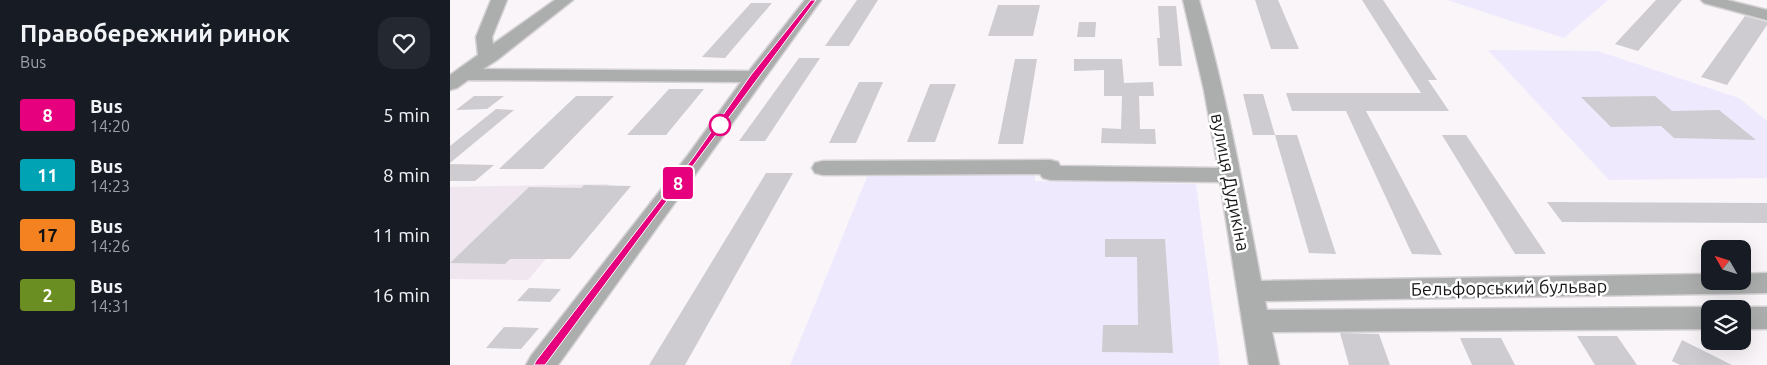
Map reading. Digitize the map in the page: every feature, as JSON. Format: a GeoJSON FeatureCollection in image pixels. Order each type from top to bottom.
{"type":"FeatureCollection","features":[{"type":"Feature","properties":{"kind":"street"},"geometry":{"type":"LineString","coordinates":[[490,56],[484,53],[484,37],[499,0]]}},
{"type":"Feature","properties":{"kind":"street"},"geometry":{"type":"LineString","coordinates":[[457,79],[565,0]]}},
{"type":"Feature","properties":{"kind":"street"},"geometry":{"type":"LineString","coordinates":[[541,365],[696,160],[754,77],[813,0]]}},
{"type":"Feature","properties":{"kind":"street","name":"вулиця Дудикіна"},"geometry":{"type":"LineString","coordinates":[[1191,0],[1200,30],[1232,175],[1255,321],[1264,365]]}},
{"type":"Feature","properties":{"kind":"street"},"geometry":{"type":"LineString","coordinates":[[1709,0],[1767,15]]}},
{"type":"Feature","properties":{"kind":"street"},"geometry":{"type":"LineString","coordinates":[[457,79],[754,77]]}},
{"type":"Feature","properties":{"kind":"street"},"geometry":{"type":"LineString","coordinates":[[823,168],[1050,167],[1051,173],[1232,175]]}},
{"type":"Feature","properties":{"kind":"street","name":"Бельфорський бульвар"},"geometry":{"type":"LineString","coordinates":[[1250,291],[1767,283]]}},
{"type":"Feature","properties":{"kind":"street","name":"Бельфорський бульвар"},"geometry":{"type":"LineString","coordinates":[[1255,321],[1701,318]]}},
{"type":"Feature","properties":{"kind":"street"},"geometry":{"type":"LineString","coordinates":[[1751,318],[1767,318]]}},
{"type":"Feature","properties":{"kind":"shaded area"},"geometry":{"type":"Polygon","coordinates":[[[1447,0],[1608,0],[1564,38],[1447,0]]]}},
{"type":"Feature","properties":{"kind":"shaded area"},"geometry":{"type":"Polygon","coordinates":[[[1488,50],[1598,51],[1739,98],[1767,121],[1767,178],[1609,180],[1488,50]]]}},
{"type":"Feature","properties":{"kind":"shaded area"},"geometry":{"type":"Polygon","coordinates":[[[1035,171],[1035,181],[1196,184],[1220,365],[790,365],[869,172],[1035,171]]]}},
{"type":"Feature","properties":{"kind":"shaded area"},"geometry":{"type":"Polygon","coordinates":[[[609,184],[528,280],[450,279],[450,187],[609,184]]]}},
{"type":"Feature","properties":{"kind":"building"},"geometry":{"type":"Polygon","coordinates":[[[857,0],[878,0],[849,46],[825,46],[857,0]]]}},
{"type":"Feature","properties":{"kind":"building"},"geometry":{"type":"Polygon","coordinates":[[[1255,0],[1278,0],[1299,49],[1271,49],[1255,0]]]}},
{"type":"Feature","properties":{"kind":"building"},"geometry":{"type":"Polygon","coordinates":[[[1362,0],[1383,0],[1437,80],[1428,80],[1449,111],[1366,111],[1442,255],[1412,254],[1346,111],[1292,111],[1286,93],[1421,93],[1362,0]]]}},
{"type":"Feature","properties":{"kind":"building"},"geometry":{"type":"Polygon","coordinates":[[[1656,0],[1682,0],[1638,51],[1615,44],[1656,0]]]}},
{"type":"Feature","properties":{"kind":"building"},"geometry":{"type":"Polygon","coordinates":[[[751,3],[772,3],[725,58],[702,57],[751,3]]]}},
{"type":"Feature","properties":{"kind":"building"},"geometry":{"type":"Polygon","coordinates":[[[998,5],[1040,5],[1033,36],[988,36],[998,5]]]}},
{"type":"Feature","properties":{"kind":"building"},"geometry":{"type":"Polygon","coordinates":[[[1158,6],[1176,6],[1182,66],[1159,66],[1157,38],[1160,38],[1158,6]]]}},
{"type":"Feature","properties":{"kind":"building"},"geometry":{"type":"Polygon","coordinates":[[[1745,16],[1767,22],[1767,25],[1727,85],[1701,77],[1745,16]]]}},
{"type":"Feature","properties":{"kind":"building"},"geometry":{"type":"Polygon","coordinates":[[[1079,22],[1096,22],[1095,37],[1077,37],[1079,22]]]}},
{"type":"Feature","properties":{"kind":"building"},"geometry":{"type":"Polygon","coordinates":[[[799,58],[820,58],[765,141],[739,141],[799,58]]]}},
{"type":"Feature","properties":{"kind":"building"},"geometry":{"type":"Polygon","coordinates":[[[1015,59],[1037,59],[1023,144],[998,144],[1015,59]]]}},
{"type":"Feature","properties":{"kind":"building"},"geometry":{"type":"Polygon","coordinates":[[[1074,59],[1122,59],[1124,83],[1153,82],[1154,96],[1139,96],[1140,129],[1155,129],[1156,144],[1101,143],[1102,128],[1121,129],[1122,96],[1104,96],[1104,70],[1074,71],[1074,59]]]}},
{"type":"Feature","properties":{"kind":"building"},"geometry":{"type":"Polygon","coordinates":[[[859,82],[883,82],[856,143],[829,143],[859,82]]]}},
{"type":"Feature","properties":{"kind":"building"},"geometry":{"type":"Polygon","coordinates":[[[930,84],[956,84],[935,142],[907,142],[930,84]]]}},
{"type":"Feature","properties":{"kind":"building"},"geometry":{"type":"Polygon","coordinates":[[[669,89],[704,89],[666,135],[627,135],[669,89]]]}},
{"type":"Feature","properties":{"kind":"building"},"geometry":{"type":"Polygon","coordinates":[[[1243,94],[1263,94],[1275,135],[1253,135],[1243,94]]]}},
{"type":"Feature","properties":{"kind":"building"},"geometry":{"type":"Polygon","coordinates":[[[474,96],[504,96],[487,109],[456,110],[474,96]]]}},
{"type":"Feature","properties":{"kind":"building"},"geometry":{"type":"Polygon","coordinates":[[[576,96],[614,96],[543,169],[499,169],[576,96]]]}},
{"type":"Feature","properties":{"kind":"building"},"geometry":{"type":"Polygon","coordinates":[[[1655,96],[1672,111],[1719,110],[1756,140],[1674,138],[1661,126],[1611,127],[1581,97],[1655,96]]]}},
{"type":"Feature","properties":{"kind":"building"},"geometry":{"type":"Polygon","coordinates":[[[496,109],[514,110],[450,163],[450,146],[496,109]]]}},
{"type":"Feature","properties":{"kind":"building"},"geometry":{"type":"Polygon","coordinates":[[[1275,135],[1297,135],[1336,254],[1309,253],[1275,135]]]}},
{"type":"Feature","properties":{"kind":"building"},"geometry":{"type":"Polygon","coordinates":[[[1442,135],[1466,135],[1546,254],[1515,254],[1442,135]]]}},
{"type":"Feature","properties":{"kind":"building"},"geometry":{"type":"Polygon","coordinates":[[[450,164],[494,165],[475,181],[450,181],[450,164]]]}},
{"type":"Feature","properties":{"kind":"building"},"geometry":{"type":"Polygon","coordinates":[[[766,173],[793,173],[685,365],[649,365],[766,173]]]}},
{"type":"Feature","properties":{"kind":"building"},"geometry":{"type":"Polygon","coordinates":[[[584,185],[631,186],[570,259],[510,259],[505,264],[450,263],[529,187],[581,188],[584,185]]]}},
{"type":"Feature","properties":{"kind":"building"},"geometry":{"type":"Polygon","coordinates":[[[1547,202],[1767,203],[1767,223],[1562,222],[1547,202]]]}},
{"type":"Feature","properties":{"kind":"building"},"geometry":{"type":"Polygon","coordinates":[[[1105,239],[1165,239],[1173,353],[1102,352],[1103,325],[1138,325],[1137,257],[1105,257],[1105,239]]]}},
{"type":"Feature","properties":{"kind":"building"},"geometry":{"type":"Polygon","coordinates":[[[529,288],[561,289],[550,302],[517,301],[529,288]]]}},
{"type":"Feature","properties":{"kind":"building"},"geometry":{"type":"Polygon","coordinates":[[[504,327],[539,328],[521,349],[486,348],[504,327]]]}},
{"type":"Feature","properties":{"kind":"building"},"geometry":{"type":"Polygon","coordinates":[[[1340,333],[1379,334],[1390,365],[1349,365],[1340,333]]]}},
{"type":"Feature","properties":{"kind":"building"},"geometry":{"type":"Polygon","coordinates":[[[1577,336],[1617,336],[1637,365],[1595,365],[1577,336]]]}},
{"type":"Feature","properties":{"kind":"building"},"geometry":{"type":"Polygon","coordinates":[[[1460,338],[1501,338],[1515,365],[1472,365],[1460,338]]]}},
{"type":"Feature","properties":{"kind":"building"},"geometry":{"type":"Polygon","coordinates":[[[1682,340],[1732,365],[1680,365],[1672,361],[1682,340]]]}},
{"type":"Feature","properties":{"kind":"bus line","name":"8"},"geometry":{"type":"LineString","coordinates":[[541,365],[696,160],[754,77],[813,0]]}}]}
